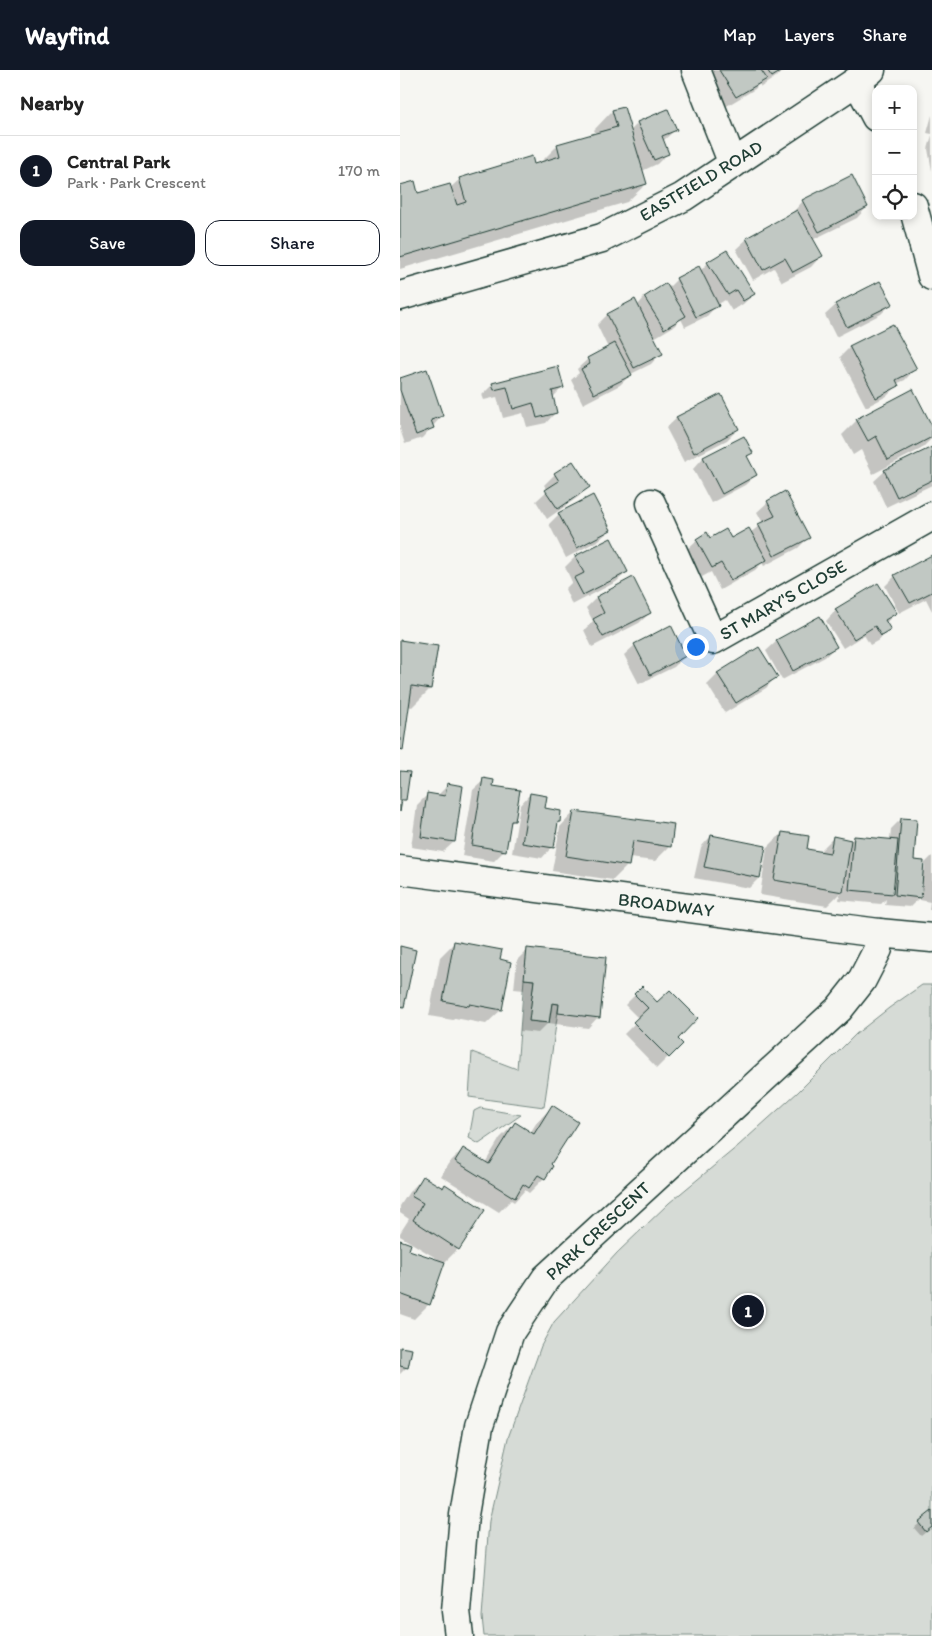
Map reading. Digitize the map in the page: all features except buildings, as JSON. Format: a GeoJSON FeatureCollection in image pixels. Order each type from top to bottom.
{"type":"FeatureCollection","features":[{"type":"Feature","properties":{"kind":"street"},"geometry":{"type":"LineString","coordinates":[[696,70],[733,164]]}},
{"type":"Feature","properties":{"kind":"street"},"geometry":{"type":"LineString","coordinates":[[864,76],[872,103]]}},
{"type":"Feature","properties":{"kind":"street","name":"EASTFIELD ROAD"},"geometry":{"type":"LineString","coordinates":[[400,296],[602,238],[683,196],[864,76]]}},
{"type":"Feature","properties":{"kind":"street"},"geometry":{"type":"LineString","coordinates":[[917,220],[932,276]]}},
{"type":"Feature","properties":{"kind":"street","name":"ST MARY'S CLOSE"},"geometry":{"type":"LineString","coordinates":[[651,503],[713,640],[932,516]]}},
{"type":"Feature","properties":{"kind":"street","name":"BROADWAY"},"geometry":{"type":"LineString","coordinates":[[400,870],[932,938]]}},
{"type":"Feature","properties":{"kind":"street","name":"PARK CRESCENT"},"geometry":{"type":"LineString","coordinates":[[459,1636],[456,1611],[464,1515],[479,1426],[510,1332],[546,1278],[839,1009],[862,980],[874,957],[878,949],[879,932]]}},
{"type":"Feature","properties":{"kind":"shaded area"},"geometry":{"type":"Polygon","coordinates":[[[524,979],[534,980],[530,1021],[549,1023],[552,1003],[559,1004],[544,1107],[469,1097],[472,1052],[517,1069],[524,979]]]}},
{"type":"Feature","properties":{"kind":"shaded area"},"geometry":{"type":"Polygon","coordinates":[[[922,985],[932,985],[932,1636],[484,1636],[482,1617],[489,1521],[508,1438],[541,1346],[554,1322],[617,1253],[669,1203],[738,1146],[798,1092],[856,1034],[922,985]]]}},
{"type":"Feature","properties":{"kind":"shaded area"},"geometry":{"type":"Polygon","coordinates":[[[480,1108],[521,1115],[479,1144],[469,1138],[474,1111],[480,1108]]]}},
{"type":"Feature","properties":{"kind":"place","name":"Central Park"},"geometry":{"type":"Point","coordinates":[748,1311]}}]}
